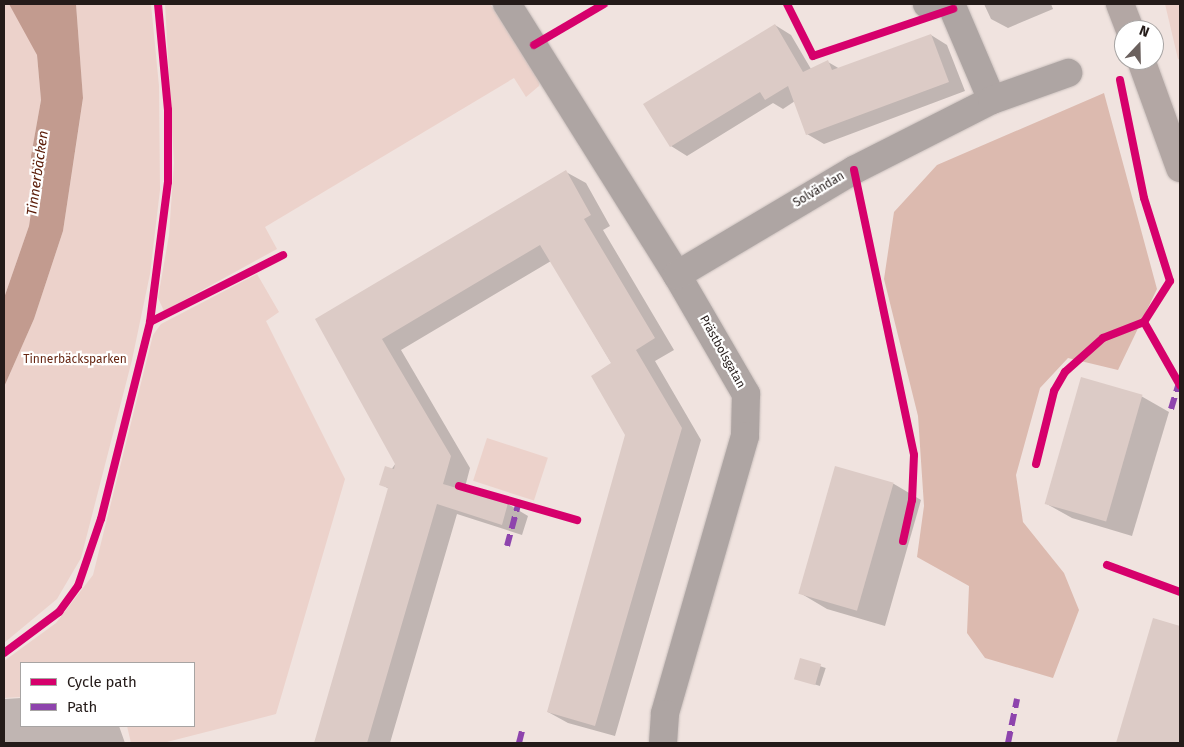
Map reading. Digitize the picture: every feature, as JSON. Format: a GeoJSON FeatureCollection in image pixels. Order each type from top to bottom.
{"type":"FeatureCollection","features":[{"type":"Feature","properties":{"kind":"main road"},"geometry":{"type":"LineString","coordinates":[[1120,4],[1126,20]]}},
{"type":"Feature","properties":{"kind":"main road"},"geometry":{"type":"LineString","coordinates":[[1145,70],[1175,136],[1180,168]]}},
{"type":"Feature","properties":{"kind":"street","name":"Prästbolsgatan"},"geometry":{"type":"LineString","coordinates":[[507,4],[677,275],[746,394],[745,436],[665,714],[663,743]]}},
{"type":"Feature","properties":{"kind":"street"},"geometry":{"type":"LineString","coordinates":[[927,4],[934,4]]}},
{"type":"Feature","properties":{"kind":"street"},"geometry":{"type":"LineString","coordinates":[[951,4],[992,100]]}},
{"type":"Feature","properties":{"kind":"street","name":"Solvändan"},"geometry":{"type":"LineString","coordinates":[[677,275],[854,170],[992,100],[1068,73]]}},
{"type":"Feature","properties":{"kind":"green space"},"geometry":{"type":"Polygon","coordinates":[[[4,4],[9,4],[22,20],[37,55],[41,100],[31,156],[34,193],[29,226],[4,298],[4,4]]]}},
{"type":"Feature","properties":{"kind":"green space","name":"Tinnerbäcksparken"},"geometry":{"type":"Polygon","coordinates":[[[76,4],[151,4],[159,86],[160,190],[150,274],[132,360],[81,558],[57,599],[4,643],[4,387],[34,319],[63,231],[83,99],[76,4]]]}},
{"type":"Feature","properties":{"kind":"green space"},"geometry":{"type":"Polygon","coordinates":[[[165,4],[490,4],[540,78],[539,86],[526,97],[514,78],[265,227],[277,249],[164,311],[158,298],[169,235],[174,163],[165,4]]]}},
{"type":"Feature","properties":{"kind":"green space"},"geometry":{"type":"Polygon","coordinates":[[[1165,4],[1180,4],[1180,60],[1178,59],[1165,4]]]}},
{"type":"Feature","properties":{"kind":"green space"},"geometry":{"type":"Polygon","coordinates":[[[257,274],[279,312],[266,321],[345,479],[276,714],[163,743],[131,743],[127,727],[195,727],[195,662],[20,662],[20,697],[4,698],[4,661],[56,623],[93,575],[153,335],[161,324],[257,274]]]}},
{"type":"Feature","properties":{"kind":"green space"},"geometry":{"type":"Polygon","coordinates":[[[487,438],[548,458],[534,501],[473,481],[487,438]]]}},
{"type":"Feature","properties":{"kind":"shaded area"},"geometry":{"type":"Polygon","coordinates":[[[1104,93],[1157,289],[1118,370],[1068,358],[1040,388],[1016,475],[1023,522],[1064,573],[1079,610],[1053,678],[985,658],[967,633],[969,586],[917,557],[924,506],[918,416],[884,279],[894,212],[937,165],[1104,93]]]}},
{"type":"Feature","properties":{"kind":"water","name":"Tinnerbäcken"},"geometry":{"type":"Polygon","coordinates":[[[9,4],[76,4],[83,98],[63,231],[34,319],[4,387],[4,298],[29,226],[34,193],[31,156],[41,100],[37,55],[9,4]]]}},
{"type":"Feature","properties":{"kind":"building"},"geometry":{"type":"Polygon","coordinates":[[[775,24],[803,72],[828,60],[832,70],[931,34],[949,82],[806,135],[788,86],[765,100],[760,92],[670,147],[643,104],[775,24]]]}},
{"type":"Feature","properties":{"kind":"building"},"geometry":{"type":"Polygon","coordinates":[[[566,170],[591,215],[584,219],[655,338],[636,350],[682,428],[595,726],[547,712],[625,435],[591,376],[611,363],[540,245],[382,339],[451,456],[443,484],[508,503],[502,525],[437,504],[367,743],[314,743],[388,488],[379,485],[385,466],[394,469],[395,464],[315,319],[566,170]]]}},
{"type":"Feature","properties":{"kind":"building"},"geometry":{"type":"Polygon","coordinates":[[[1081,377],[1143,395],[1106,522],[1045,504],[1081,377]]]}},
{"type":"Feature","properties":{"kind":"building"},"geometry":{"type":"Polygon","coordinates":[[[835,466],[894,483],[857,611],[798,594],[835,466]]]}},
{"type":"Feature","properties":{"kind":"building"},"geometry":{"type":"Polygon","coordinates":[[[1153,618],[1180,626],[1180,743],[1116,743],[1153,618]]]}},
{"type":"Feature","properties":{"kind":"building"},"geometry":{"type":"Polygon","coordinates":[[[800,658],[821,664],[815,685],[794,679],[800,658]]]}},
{"type":"Feature","properties":{"kind":"marked path"},"geometry":{"type":"LineString","coordinates":[[1171,409],[1179,382]]}},
{"type":"Feature","properties":{"kind":"marked path"},"geometry":{"type":"LineString","coordinates":[[507,546],[518,505]]}},
{"type":"Feature","properties":{"kind":"marked path"},"geometry":{"type":"LineString","coordinates":[[1008,743],[1017,699]]}},
{"type":"Feature","properties":{"kind":"marked path"},"geometry":{"type":"LineString","coordinates":[[519,743],[522,731]]}},
{"type":"Feature","properties":{"kind":"cycle path"},"geometry":{"type":"LineString","coordinates":[[4,653],[59,612],[78,586],[101,519],[150,322],[168,182],[168,110],[158,4]]}},
{"type":"Feature","properties":{"kind":"cycle path"},"geometry":{"type":"LineString","coordinates":[[534,45],[604,4]]}},
{"type":"Feature","properties":{"kind":"cycle path"},"geometry":{"type":"LineString","coordinates":[[787,4],[813,56],[953,9]]}},
{"type":"Feature","properties":{"kind":"cycle path"},"geometry":{"type":"LineString","coordinates":[[1120,80],[1144,198],[1170,281],[1144,322],[1180,385]]}},
{"type":"Feature","properties":{"kind":"cycle path"},"geometry":{"type":"LineString","coordinates":[[854,170],[914,455],[912,500],[903,541]]}},
{"type":"Feature","properties":{"kind":"cycle path"},"geometry":{"type":"LineString","coordinates":[[150,322],[283,255]]}},
{"type":"Feature","properties":{"kind":"cycle path"},"geometry":{"type":"LineString","coordinates":[[1036,464],[1054,391],[1065,372],[1103,338],[1144,322]]}},
{"type":"Feature","properties":{"kind":"cycle path"},"geometry":{"type":"LineString","coordinates":[[459,486],[577,520]]}},
{"type":"Feature","properties":{"kind":"cycle path"},"geometry":{"type":"LineString","coordinates":[[1107,565],[1180,592]]}}]}
